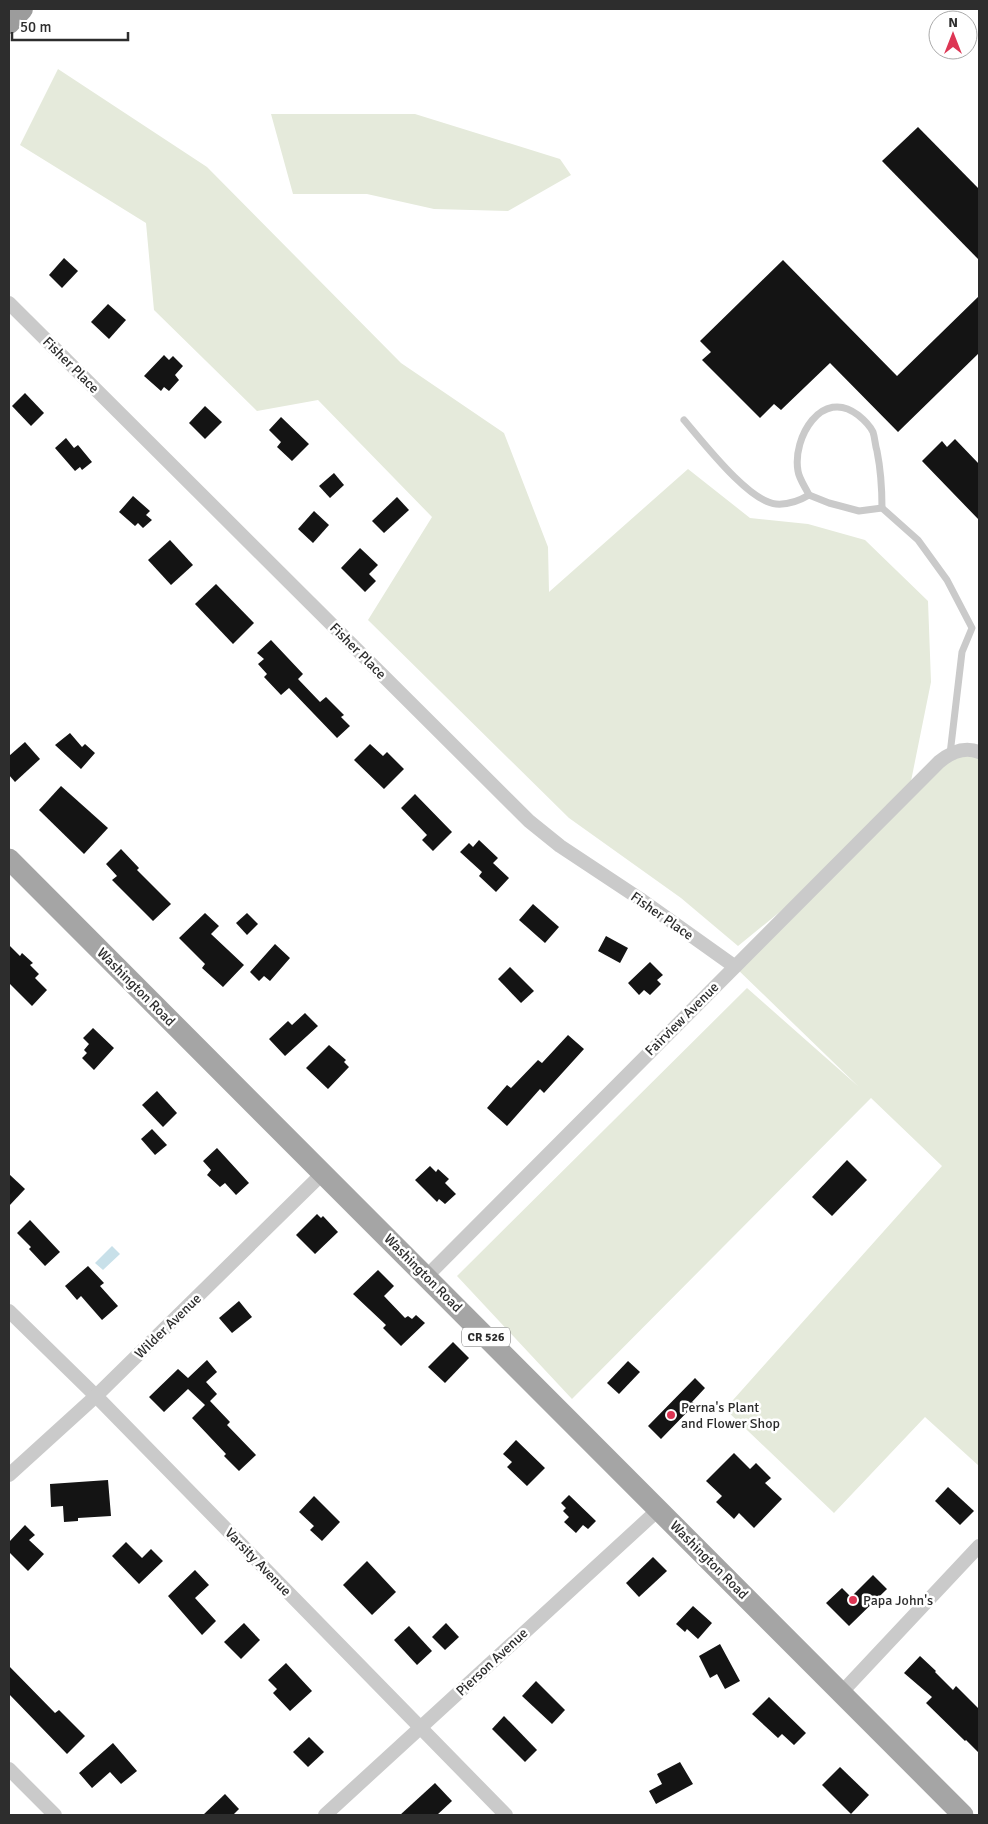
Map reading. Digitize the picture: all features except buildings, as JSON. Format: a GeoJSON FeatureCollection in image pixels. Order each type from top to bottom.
{"type":"FeatureCollection","features":[{"type":"Feature","properties":{"kind":"highway"},"geometry":{"type":"LineString","coordinates":[[9,23],[22,9]]}},
{"type":"Feature","properties":{"kind":"main road","name":"Washington Road"},"geometry":{"type":"LineString","coordinates":[[9,859],[963,1815]]}},
{"type":"Feature","properties":{"kind":"street","name":"Fisher Place"},"geometry":{"type":"LineString","coordinates":[[9,303],[529,821],[560,846],[640,899],[734,966]]}},
{"type":"Feature","properties":{"kind":"street"},"geometry":{"type":"LineString","coordinates":[[944,758],[967,749],[979,752]]}},
{"type":"Feature","properties":{"kind":"street","name":"Fairview Avenue"},"geometry":{"type":"LineString","coordinates":[[426,1277],[734,966],[944,758]]}},
{"type":"Feature","properties":{"kind":"street","name":"Wilder Avenue"},"geometry":{"type":"LineString","coordinates":[[9,1475],[96,1396],[323,1173]]}},
{"type":"Feature","properties":{"kind":"street","name":"Varsity Avenue"},"geometry":{"type":"LineString","coordinates":[[9,1311],[96,1396],[506,1815]]}},
{"type":"Feature","properties":{"kind":"street","name":"Pierson Avenue"},"geometry":{"type":"LineString","coordinates":[[326,1815],[658,1510]]}},
{"type":"Feature","properties":{"kind":"street"},"geometry":{"type":"LineString","coordinates":[[841,1693],[979,1546]]}},
{"type":"Feature","properties":{"kind":"street"},"geometry":{"type":"LineString","coordinates":[[9,1769],[55,1815]]}},
{"type":"Feature","properties":{"kind":"lane"},"geometry":{"type":"LineString","coordinates":[[882,508],[859,511],[829,503],[809,495],[798,472],[798,450],[803,432],[822,411],[835,406],[851,410],[862,419],[873,433],[881,468],[882,508],[918,540],[947,580],[976,628],[962,652],[944,758]]}},
{"type":"Feature","properties":{"kind":"lane"},"geometry":{"type":"LineString","coordinates":[[684,420],[746,489],[760,499],[776,504],[795,503],[809,495]]}},
{"type":"Feature","properties":{"kind":"shaded area"},"geometry":{"type":"Polygon","coordinates":[[[58,69],[207,167],[401,363],[504,433],[548,547],[549,592],[688,469],[750,518],[808,524],[865,540],[928,601],[931,682],[909,791],[939,762],[979,752],[979,1466],[925,1417],[834,1513],[725,1409],[942,1166],[871,1098],[572,1399],[457,1276],[747,988],[859,1087],[734,966],[825,875],[738,946],[681,898],[569,818],[368,620],[432,517],[318,400],[257,411],[154,310],[146,223],[20,145],[58,69]]]}},
{"type":"Feature","properties":{"kind":"shaded area"},"geometry":{"type":"Polygon","coordinates":[[[271,114],[415,114],[560,159],[571,175],[508,211],[434,209],[367,194],[293,194],[271,114]]]}},
{"type":"Feature","properties":{"kind":"water"},"geometry":{"type":"Polygon","coordinates":[[[112,1246],[120,1254],[103,1270],[95,1263],[112,1246]]]}},
{"type":"Feature","properties":{"kind":"place","name":"Perna's Plant and Flower Shop"},"geometry":{"type":"Point","coordinates":[671,1415]}},
{"type":"Feature","properties":{"kind":"place","name":"Papa John's"},"geometry":{"type":"Point","coordinates":[853,1600]}}]}
